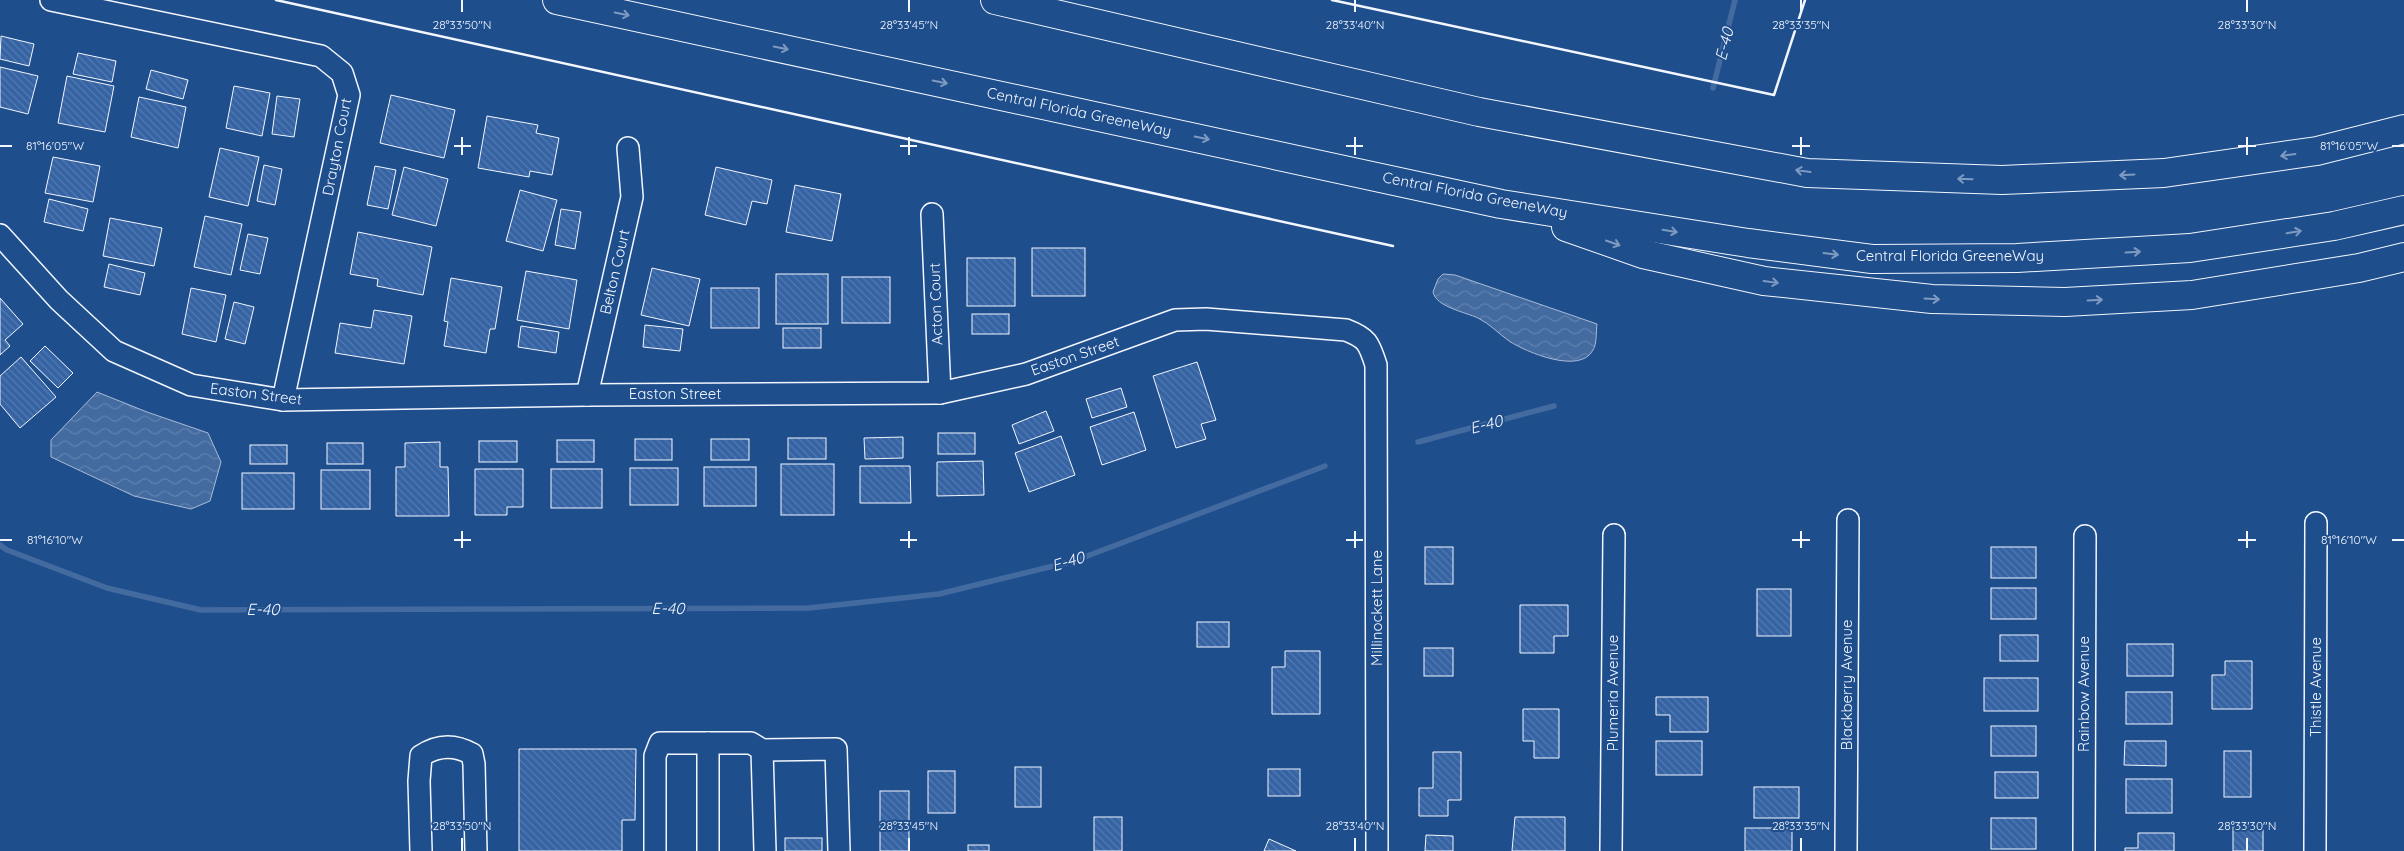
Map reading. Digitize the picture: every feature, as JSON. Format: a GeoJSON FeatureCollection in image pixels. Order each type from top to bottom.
{"type":"FeatureCollection","features":[{"type":"Feature","properties":{"kind":"highway","name":"Central Florida GreeneWay"},"geometry":{"type":"LineString","coordinates":[[557,0],[1501,204],[1748,243],[1872,259],[2017,258],[2190,248],[2334,226],[2404,210]]}},
{"type":"Feature","properties":{"kind":"highway"},"geometry":{"type":"LineString","coordinates":[[995,0],[1479,112],[1807,172],[2002,180],[2164,173],[2317,151],[2404,129]]}},
{"type":"Feature","properties":{"kind":"highway"},"geometry":{"type":"LineString","coordinates":[[1501,204],[1643,254],[1711,271],[1774,282],[1932,299],[2065,302],[2192,295],[2359,268],[2404,257]]}},
{"type":"Feature","properties":{"kind":"street","name":"Drayton Court"},"geometry":{"type":"LineString","coordinates":[[51,0],[321,56],[342,73],[349,95],[282,400]]}},
{"type":"Feature","properties":{"kind":"street","name":"Belton Court"},"geometry":{"type":"LineString","coordinates":[[587,395],[632,197],[628,148]]}},
{"type":"Feature","properties":{"kind":"street","name":"Acton Court"},"geometry":{"type":"LineString","coordinates":[[932,214],[940,393]]}},
{"type":"Feature","properties":{"kind":"street","name":"Easton Street"},"geometry":{"type":"LineString","coordinates":[[0,235],[59,300],[114,351],[191,385],[282,400],[587,395],[940,393],[1026,374],[1175,320],[1206,319],[1346,330],[1361,336],[1370,346],[1376,364]]}},
{"type":"Feature","properties":{"kind":"street","name":"Millinockett Lane"},"geometry":{"type":"LineString","coordinates":[[1376,364],[1377,851]]}},
{"type":"Feature","properties":{"kind":"street","name":"Blackberry Avenue"},"geometry":{"type":"LineString","coordinates":[[1846,851],[1848,520]]}},
{"type":"Feature","properties":{"kind":"street","name":"Thistle Avenue"},"geometry":{"type":"LineString","coordinates":[[2315,851],[2316,523]]}},
{"type":"Feature","properties":{"kind":"street","name":"Plumeria Avenue"},"geometry":{"type":"LineString","coordinates":[[1611,851],[1614,535]]}},
{"type":"Feature","properties":{"kind":"street","name":"Rainbow Avenue"},"geometry":{"type":"LineString","coordinates":[[2084,851],[2085,536]]}},
{"type":"Feature","properties":{"kind":"street"},"geometry":{"type":"LineString","coordinates":[[655,851],[656,756],[660,743],[751,743],[762,750],[836,749],[839,851]]}},
{"type":"Feature","properties":{"kind":"street"},"geometry":{"type":"LineString","coordinates":[[708,743],[708,851]]}},
{"type":"Feature","properties":{"kind":"street"},"geometry":{"type":"LineString","coordinates":[[421,851],[419,781],[421,756],[434,747],[461,748],[472,754],[474,764],[476,851]]}},
{"type":"Feature","properties":{"kind":"street"},"geometry":{"type":"LineString","coordinates":[[762,750],[765,851]]}},
{"type":"Feature","properties":{"kind":"water"},"geometry":{"type":"Polygon","coordinates":[[[1443,274],[1455,275],[1597,324],[1596,341],[1593,350],[1586,357],[1577,361],[1565,361],[1552,359],[1517,346],[1482,320],[1439,302],[1433,292],[1438,279],[1443,274]]]}},
{"type":"Feature","properties":{"kind":"water"},"geometry":{"type":"Polygon","coordinates":[[[97,392],[208,433],[221,462],[210,501],[191,509],[134,496],[51,457],[51,440],[97,392]]]}},
{"type":"Feature","properties":{"kind":"building"},"geometry":{"type":"Polygon","coordinates":[[[1,36],[34,44],[29,66],[0,59],[1,36]]]}},
{"type":"Feature","properties":{"kind":"building"},"geometry":{"type":"Polygon","coordinates":[[[78,53],[116,61],[112,82],[73,74],[78,53]]]}},
{"type":"Feature","properties":{"kind":"building"},"geometry":{"type":"Polygon","coordinates":[[[0,67],[38,76],[28,114],[0,107],[0,67]]]}},
{"type":"Feature","properties":{"kind":"building"},"geometry":{"type":"Polygon","coordinates":[[[151,70],[188,80],[183,99],[146,89],[151,70]]]}},
{"type":"Feature","properties":{"kind":"building"},"geometry":{"type":"Polygon","coordinates":[[[67,76],[114,86],[105,132],[58,123],[67,76]]]}},
{"type":"Feature","properties":{"kind":"building"},"geometry":{"type":"Polygon","coordinates":[[[234,86],[270,93],[262,136],[226,128],[234,86]]]}},
{"type":"Feature","properties":{"kind":"building"},"geometry":{"type":"Polygon","coordinates":[[[391,95],[455,110],[444,158],[380,143],[391,95]]]}},
{"type":"Feature","properties":{"kind":"building"},"geometry":{"type":"Polygon","coordinates":[[[277,96],[300,99],[294,137],[272,134],[277,96]]]}},
{"type":"Feature","properties":{"kind":"building"},"geometry":{"type":"Polygon","coordinates":[[[139,97],[186,107],[178,148],[131,137],[139,97]]]}},
{"type":"Feature","properties":{"kind":"building"},"geometry":{"type":"Polygon","coordinates":[[[487,116],[538,125],[536,133],[559,138],[552,175],[530,171],[529,177],[478,168],[487,116]]]}},
{"type":"Feature","properties":{"kind":"building"},"geometry":{"type":"Polygon","coordinates":[[[220,148],[259,157],[248,206],[209,197],[220,148]]]}},
{"type":"Feature","properties":{"kind":"building"},"geometry":{"type":"Polygon","coordinates":[[[53,157],[100,166],[93,202],[45,193],[53,157]]]}},
{"type":"Feature","properties":{"kind":"building"},"geometry":{"type":"Polygon","coordinates":[[[264,165],[282,169],[275,205],[257,201],[264,165]]]}},
{"type":"Feature","properties":{"kind":"building"},"geometry":{"type":"Polygon","coordinates":[[[375,166],[396,170],[388,209],[367,205],[375,166]]]}},
{"type":"Feature","properties":{"kind":"building"},"geometry":{"type":"Polygon","coordinates":[[[404,167],[448,179],[436,226],[392,215],[404,167]]]}},
{"type":"Feature","properties":{"kind":"building"},"geometry":{"type":"Polygon","coordinates":[[[716,167],[772,180],[767,204],[752,201],[746,225],[705,215],[716,167]]]}},
{"type":"Feature","properties":{"kind":"building"},"geometry":{"type":"Polygon","coordinates":[[[795,185],[841,194],[832,241],[786,232],[795,185]]]}},
{"type":"Feature","properties":{"kind":"building"},"geometry":{"type":"Polygon","coordinates":[[[520,190],[557,200],[543,251],[506,241],[520,190]]]}},
{"type":"Feature","properties":{"kind":"building"},"geometry":{"type":"Polygon","coordinates":[[[49,199],[88,209],[83,231],[44,222],[49,199]]]}},
{"type":"Feature","properties":{"kind":"building"},"geometry":{"type":"Polygon","coordinates":[[[561,209],[581,212],[575,249],[555,245],[561,209]]]}},
{"type":"Feature","properties":{"kind":"building"},"geometry":{"type":"Polygon","coordinates":[[[205,216],[242,224],[231,275],[194,267],[205,216]]]}},
{"type":"Feature","properties":{"kind":"building"},"geometry":{"type":"Polygon","coordinates":[[[110,218],[162,228],[154,266],[103,256],[110,218]]]}},
{"type":"Feature","properties":{"kind":"building"},"geometry":{"type":"Polygon","coordinates":[[[358,232],[432,247],[423,295],[377,286],[378,279],[350,274],[358,232]]]}},
{"type":"Feature","properties":{"kind":"building"},"geometry":{"type":"Polygon","coordinates":[[[248,234],[268,238],[260,274],[240,270],[248,234]]]}},
{"type":"Feature","properties":{"kind":"building"},"geometry":{"type":"Polygon","coordinates":[[[1032,248],[1085,248],[1085,296],[1032,296],[1032,248]]]}},
{"type":"Feature","properties":{"kind":"building"},"geometry":{"type":"Polygon","coordinates":[[[967,258],[1015,258],[1015,306],[967,306],[967,258]]]}},
{"type":"Feature","properties":{"kind":"building"},"geometry":{"type":"Polygon","coordinates":[[[109,264],[145,273],[140,295],[104,287],[109,264]]]}},
{"type":"Feature","properties":{"kind":"building"},"geometry":{"type":"Polygon","coordinates":[[[652,268],[700,279],[689,326],[641,315],[652,268]]]}},
{"type":"Feature","properties":{"kind":"building"},"geometry":{"type":"Polygon","coordinates":[[[526,271],[577,280],[569,329],[517,320],[526,271]]]}},
{"type":"Feature","properties":{"kind":"building"},"geometry":{"type":"Polygon","coordinates":[[[776,274],[828,274],[828,324],[776,324],[776,274]]]}},
{"type":"Feature","properties":{"kind":"building"},"geometry":{"type":"Polygon","coordinates":[[[842,277],[890,277],[890,323],[842,323],[842,277]]]}},
{"type":"Feature","properties":{"kind":"building"},"geometry":{"type":"Polygon","coordinates":[[[451,278],[502,287],[495,329],[490,329],[486,353],[444,346],[448,322],[444,321],[451,278]]]}},
{"type":"Feature","properties":{"kind":"building"},"geometry":{"type":"Polygon","coordinates":[[[191,288],[226,295],[216,342],[182,334],[191,288]]]}},
{"type":"Feature","properties":{"kind":"building"},"geometry":{"type":"Polygon","coordinates":[[[711,288],[759,288],[759,328],[711,328],[711,288]]]}},
{"type":"Feature","properties":{"kind":"building"},"geometry":{"type":"Polygon","coordinates":[[[0,298],[23,324],[5,340],[10,346],[0,355],[0,298]]]}},
{"type":"Feature","properties":{"kind":"building"},"geometry":{"type":"Polygon","coordinates":[[[234,302],[254,307],[245,344],[225,339],[234,302]]]}},
{"type":"Feature","properties":{"kind":"building"},"geometry":{"type":"Polygon","coordinates":[[[374,310],[412,316],[404,364],[335,353],[340,323],[371,328],[374,310]]]}},
{"type":"Feature","properties":{"kind":"building"},"geometry":{"type":"Polygon","coordinates":[[[972,314],[1009,314],[1009,334],[972,334],[972,314]]]}},
{"type":"Feature","properties":{"kind":"building"},"geometry":{"type":"Polygon","coordinates":[[[645,325],[683,329],[680,351],[643,347],[645,325]]]}},
{"type":"Feature","properties":{"kind":"building"},"geometry":{"type":"Polygon","coordinates":[[[521,326],[559,332],[556,353],[518,347],[521,326]]]}},
{"type":"Feature","properties":{"kind":"building"},"geometry":{"type":"Polygon","coordinates":[[[783,328],[821,328],[821,348],[783,348],[783,328]]]}},
{"type":"Feature","properties":{"kind":"building"},"geometry":{"type":"Polygon","coordinates":[[[45,346],[73,373],[58,388],[30,361],[45,346]]]}},
{"type":"Feature","properties":{"kind":"building"},"geometry":{"type":"Polygon","coordinates":[[[21,357],[56,397],[20,428],[0,404],[0,376],[21,357]]]}},
{"type":"Feature","properties":{"kind":"building"},"geometry":{"type":"Polygon","coordinates":[[[1197,362],[1216,420],[1201,424],[1206,439],[1176,448],[1153,376],[1197,362]]]}},
{"type":"Feature","properties":{"kind":"building"},"geometry":{"type":"Polygon","coordinates":[[[1121,388],[1127,407],[1092,418],[1086,399],[1121,388]]]}},
{"type":"Feature","properties":{"kind":"building"},"geometry":{"type":"Polygon","coordinates":[[[1046,411],[1054,431],[1019,444],[1012,425],[1046,411]]]}},
{"type":"Feature","properties":{"kind":"building"},"geometry":{"type":"Polygon","coordinates":[[[1134,412],[1146,450],[1102,465],[1090,427],[1134,412]]]}},
{"type":"Feature","properties":{"kind":"building"},"geometry":{"type":"Polygon","coordinates":[[[938,433],[975,433],[975,454],[938,454],[938,433]]]}},
{"type":"Feature","properties":{"kind":"building"},"geometry":{"type":"Polygon","coordinates":[[[1061,436],[1075,475],[1029,492],[1015,453],[1061,436]]]}},
{"type":"Feature","properties":{"kind":"building"},"geometry":{"type":"Polygon","coordinates":[[[903,437],[903,458],[865,459],[864,438],[903,437]]]}},
{"type":"Feature","properties":{"kind":"building"},"geometry":{"type":"Polygon","coordinates":[[[788,438],[826,438],[826,459],[788,459],[788,438]]]}},
{"type":"Feature","properties":{"kind":"building"},"geometry":{"type":"Polygon","coordinates":[[[635,439],[672,439],[672,460],[635,460],[635,439]]]}},
{"type":"Feature","properties":{"kind":"building"},"geometry":{"type":"Polygon","coordinates":[[[711,439],[749,439],[749,460],[711,460],[711,439]]]}},
{"type":"Feature","properties":{"kind":"building"},"geometry":{"type":"Polygon","coordinates":[[[557,440],[594,440],[594,462],[557,462],[557,440]]]}},
{"type":"Feature","properties":{"kind":"building"},"geometry":{"type":"Polygon","coordinates":[[[479,441],[517,441],[517,462],[479,462],[479,441]]]}},
{"type":"Feature","properties":{"kind":"building"},"geometry":{"type":"Polygon","coordinates":[[[440,442],[440,467],[448,467],[449,516],[396,516],[396,467],[405,467],[405,443],[440,442]]]}},
{"type":"Feature","properties":{"kind":"building"},"geometry":{"type":"Polygon","coordinates":[[[327,443],[363,443],[363,464],[327,464],[327,443]]]}},
{"type":"Feature","properties":{"kind":"building"},"geometry":{"type":"Polygon","coordinates":[[[250,445],[287,445],[287,464],[250,464],[250,445]]]}},
{"type":"Feature","properties":{"kind":"building"},"geometry":{"type":"Polygon","coordinates":[[[983,461],[984,495],[937,496],[937,462],[983,461]]]}},
{"type":"Feature","properties":{"kind":"building"},"geometry":{"type":"Polygon","coordinates":[[[781,464],[834,464],[834,515],[781,515],[781,464]]]}},
{"type":"Feature","properties":{"kind":"building"},"geometry":{"type":"Polygon","coordinates":[[[860,466],[910,466],[911,503],[860,503],[860,466]]]}},
{"type":"Feature","properties":{"kind":"building"},"geometry":{"type":"Polygon","coordinates":[[[704,467],[756,467],[756,506],[704,506],[704,467]]]}},
{"type":"Feature","properties":{"kind":"building"},"geometry":{"type":"Polygon","coordinates":[[[630,468],[678,468],[678,505],[630,505],[630,468]]]}},
{"type":"Feature","properties":{"kind":"building"},"geometry":{"type":"Polygon","coordinates":[[[475,469],[523,469],[523,507],[507,507],[507,515],[475,515],[475,469]]]}},
{"type":"Feature","properties":{"kind":"building"},"geometry":{"type":"Polygon","coordinates":[[[551,469],[602,469],[602,508],[551,508],[551,469]]]}},
{"type":"Feature","properties":{"kind":"building"},"geometry":{"type":"Polygon","coordinates":[[[321,470],[370,470],[370,509],[321,509],[321,470]]]}},
{"type":"Feature","properties":{"kind":"building"},"geometry":{"type":"Polygon","coordinates":[[[242,473],[294,473],[294,509],[242,509],[242,473]]]}},
{"type":"Feature","properties":{"kind":"building"},"geometry":{"type":"Polygon","coordinates":[[[1425,547],[1453,547],[1453,584],[1425,584],[1425,547]]]}},
{"type":"Feature","properties":{"kind":"building"},"geometry":{"type":"Polygon","coordinates":[[[1991,547],[2036,547],[2036,578],[1991,578],[1991,547]]]}},
{"type":"Feature","properties":{"kind":"building"},"geometry":{"type":"Polygon","coordinates":[[[1991,588],[2036,588],[2036,619],[1991,619],[1991,588]]]}},
{"type":"Feature","properties":{"kind":"building"},"geometry":{"type":"Polygon","coordinates":[[[1757,589],[1791,589],[1791,636],[1757,636],[1757,589]]]}},
{"type":"Feature","properties":{"kind":"building"},"geometry":{"type":"Polygon","coordinates":[[[1520,605],[1568,605],[1568,636],[1554,636],[1554,653],[1520,653],[1520,605]]]}},
{"type":"Feature","properties":{"kind":"building"},"geometry":{"type":"Polygon","coordinates":[[[1197,622],[1229,622],[1229,647],[1197,647],[1197,622]]]}},
{"type":"Feature","properties":{"kind":"building"},"geometry":{"type":"Polygon","coordinates":[[[2000,635],[2038,635],[2038,661],[2000,661],[2000,635]]]}},
{"type":"Feature","properties":{"kind":"building"},"geometry":{"type":"Polygon","coordinates":[[[2127,644],[2173,644],[2173,676],[2127,676],[2127,644]]]}},
{"type":"Feature","properties":{"kind":"building"},"geometry":{"type":"Polygon","coordinates":[[[1424,648],[1453,648],[1453,676],[1424,676],[1424,648]]]}},
{"type":"Feature","properties":{"kind":"building"},"geometry":{"type":"Polygon","coordinates":[[[1285,651],[1320,651],[1320,714],[1272,714],[1272,667],[1285,667],[1285,651]]]}},
{"type":"Feature","properties":{"kind":"building"},"geometry":{"type":"Polygon","coordinates":[[[2225,661],[2252,661],[2252,709],[2212,709],[2212,675],[2225,675],[2225,661]]]}},
{"type":"Feature","properties":{"kind":"building"},"geometry":{"type":"Polygon","coordinates":[[[1984,678],[2038,678],[2038,711],[1984,711],[1984,678]]]}},
{"type":"Feature","properties":{"kind":"building"},"geometry":{"type":"Polygon","coordinates":[[[2126,692],[2172,692],[2172,724],[2126,724],[2126,692]]]}},
{"type":"Feature","properties":{"kind":"building"},"geometry":{"type":"Polygon","coordinates":[[[1656,697],[1708,697],[1708,732],[1670,732],[1670,715],[1656,715],[1656,697]]]}},
{"type":"Feature","properties":{"kind":"building"},"geometry":{"type":"Polygon","coordinates":[[[1523,709],[1559,709],[1559,758],[1534,758],[1534,741],[1523,741],[1523,709]]]}},
{"type":"Feature","properties":{"kind":"building"},"geometry":{"type":"Polygon","coordinates":[[[1991,726],[2036,726],[2036,756],[1991,756],[1991,726]]]}},
{"type":"Feature","properties":{"kind":"building"},"geometry":{"type":"Polygon","coordinates":[[[1656,741],[1702,741],[1702,775],[1656,775],[1656,741]]]}},
{"type":"Feature","properties":{"kind":"building"},"geometry":{"type":"Polygon","coordinates":[[[2125,741],[2166,741],[2166,766],[2124,765],[2125,741]]]}},
{"type":"Feature","properties":{"kind":"building"},"geometry":{"type":"Polygon","coordinates":[[[519,749],[636,749],[635,820],[622,820],[622,851],[519,851],[519,749]]]}},
{"type":"Feature","properties":{"kind":"building"},"geometry":{"type":"Polygon","coordinates":[[[2224,751],[2251,751],[2251,797],[2224,797],[2224,751]]]}},
{"type":"Feature","properties":{"kind":"building"},"geometry":{"type":"Polygon","coordinates":[[[1433,752],[1461,752],[1461,800],[1448,800],[1448,816],[1419,816],[1419,788],[1433,788],[1433,752]]]}},
{"type":"Feature","properties":{"kind":"building"},"geometry":{"type":"Polygon","coordinates":[[[1015,767],[1041,767],[1041,807],[1015,807],[1015,767]]]}},
{"type":"Feature","properties":{"kind":"building"},"geometry":{"type":"Polygon","coordinates":[[[1268,769],[1300,769],[1300,796],[1268,796],[1268,769]]]}},
{"type":"Feature","properties":{"kind":"building"},"geometry":{"type":"Polygon","coordinates":[[[928,771],[955,771],[955,813],[928,813],[928,771]]]}},
{"type":"Feature","properties":{"kind":"building"},"geometry":{"type":"Polygon","coordinates":[[[1995,772],[2038,772],[2038,798],[1995,798],[1995,772]]]}},
{"type":"Feature","properties":{"kind":"building"},"geometry":{"type":"Polygon","coordinates":[[[2126,779],[2172,779],[2172,813],[2126,813],[2126,779]]]}},
{"type":"Feature","properties":{"kind":"building"},"geometry":{"type":"Polygon","coordinates":[[[1754,787],[1799,787],[1799,818],[1754,818],[1754,787]]]}},
{"type":"Feature","properties":{"kind":"building"},"geometry":{"type":"Polygon","coordinates":[[[880,791],[909,791],[909,851],[880,851],[880,791]]]}},
{"type":"Feature","properties":{"kind":"building"},"geometry":{"type":"Polygon","coordinates":[[[1094,817],[1122,817],[1122,851],[1094,851],[1094,817]]]}},
{"type":"Feature","properties":{"kind":"building"},"geometry":{"type":"Polygon","coordinates":[[[1515,817],[1565,817],[1565,851],[1512,851],[1515,817]]]}},
{"type":"Feature","properties":{"kind":"building"},"geometry":{"type":"Polygon","coordinates":[[[1991,818],[2036,818],[2036,849],[1991,849],[1991,818]]]}},
{"type":"Feature","properties":{"kind":"building"},"geometry":{"type":"Polygon","coordinates":[[[2233,826],[2263,826],[2263,851],[2233,851],[2233,826]]]}},
{"type":"Feature","properties":{"kind":"building"},"geometry":{"type":"Polygon","coordinates":[[[1745,828],[1792,828],[1792,851],[1745,851],[1745,828]]]}},
{"type":"Feature","properties":{"kind":"building"},"geometry":{"type":"Polygon","coordinates":[[[2138,833],[2174,833],[2174,851],[2125,851],[2125,848],[2138,848],[2138,833]]]}},
{"type":"Feature","properties":{"kind":"building"},"geometry":{"type":"Polygon","coordinates":[[[1426,835],[1453,836],[1453,851],[1425,851],[1426,835]]]}},
{"type":"Feature","properties":{"kind":"building"},"geometry":{"type":"Polygon","coordinates":[[[785,838],[822,838],[822,851],[785,851],[785,838]]]}},
{"type":"Feature","properties":{"kind":"building"},"geometry":{"type":"Polygon","coordinates":[[[1269,839],[1296,851],[1264,851],[1269,839]]]}},
{"type":"Feature","properties":{"kind":"building"},"geometry":{"type":"Polygon","coordinates":[[[968,845],[989,845],[989,851],[968,851],[968,845]]]}},
{"type":"Feature","properties":{"kind":"waterway","name":"E-40"},"geometry":{"type":"LineString","coordinates":[[1713,88],[1735,0]]}},
{"type":"Feature","properties":{"kind":"waterway","name":"E-40"},"geometry":{"type":"LineString","coordinates":[[1418,442],[1554,406]]}},
{"type":"Feature","properties":{"kind":"waterway","name":"E-40"},"geometry":{"type":"LineString","coordinates":[[0,545],[7,550],[107,588],[201,610],[809,608],[939,594],[1074,561],[1325,466]]}},
{"type":"Feature","properties":{"kind":"wall"},"geometry":{"type":"LineString","coordinates":[[276,0],[1393,246]]}},
{"type":"Feature","properties":{"kind":"wall"},"geometry":{"type":"LineString","coordinates":[[1332,0],[1774,95],[1805,0]]}}]}
